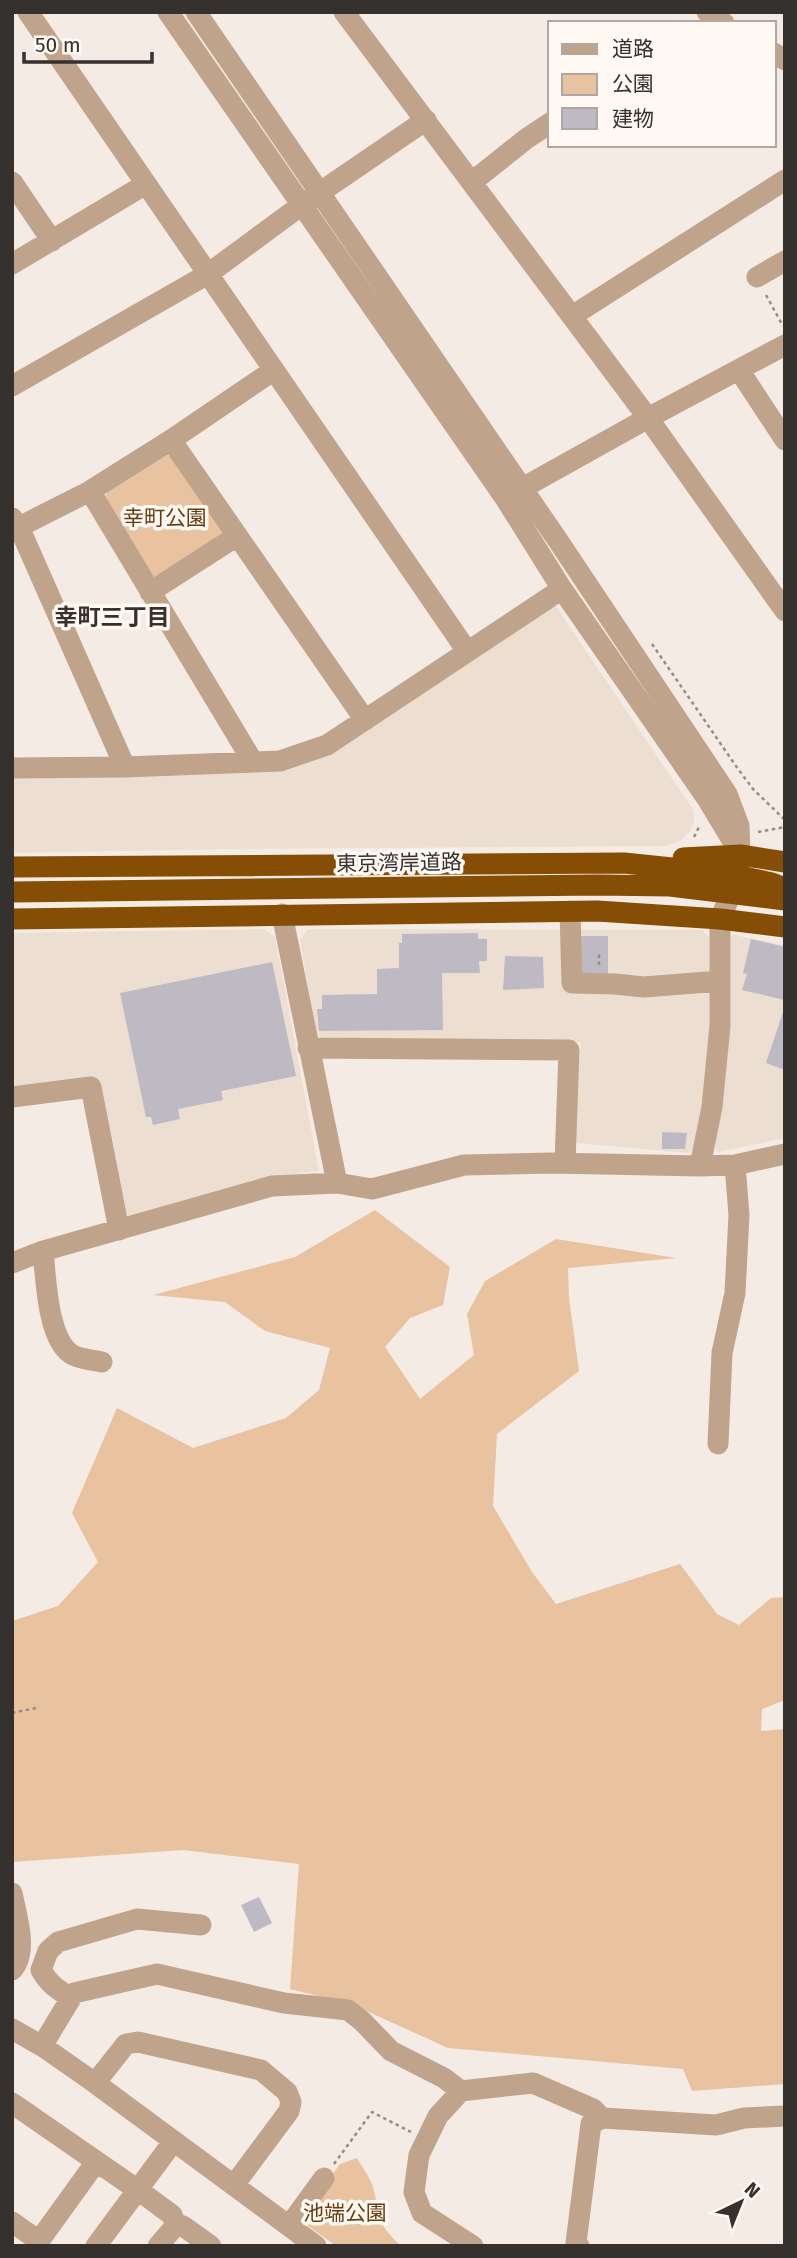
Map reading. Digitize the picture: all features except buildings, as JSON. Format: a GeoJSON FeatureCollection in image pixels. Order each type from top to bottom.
{"type":"FeatureCollection","features":[{"type":"Feature","properties":{"kind":"highway"},"geometry":{"type":"LineString","coordinates":[[12,865],[695,858],[740,855],[785,862]]}},
{"type":"Feature","properties":{"kind":"highway"},"geometry":{"type":"LineString","coordinates":[[12,865],[624,863],[730,874],[785,888]]}},
{"type":"Feature","properties":{"kind":"highway","name":"東京湾岸道路"},"geometry":{"type":"LineString","coordinates":[[12,892],[598,885],[670,886],[785,900]]}},
{"type":"Feature","properties":{"kind":"highway"},"geometry":{"type":"LineString","coordinates":[[12,919],[597,911],[720,919],[785,927]]}},
{"type":"Feature","properties":{"kind":"street"},"geometry":{"type":"LineString","coordinates":[[28,12],[467,651]]}},
{"type":"Feature","properties":{"kind":"street"},"geometry":{"type":"LineString","coordinates":[[168,12],[311,199],[514,494],[727,794],[739,825],[740,855],[734,887],[720,919],[718,1053],[712,1107],[700,1166]]}},
{"type":"Feature","properties":{"kind":"street"},"geometry":{"type":"LineString","coordinates":[[196,12],[311,199]]}},
{"type":"Feature","properties":{"kind":"street"},"geometry":{"type":"LineString","coordinates":[[344,12],[648,418],[783,607]]}},
{"type":"Feature","properties":{"kind":"street"},"geometry":{"type":"LineString","coordinates":[[12,386],[208,274],[311,199],[426,121]]}},
{"type":"Feature","properties":{"kind":"street"},"geometry":{"type":"LineString","coordinates":[[472,182],[548,124]]}},
{"type":"Feature","properties":{"kind":"street"},"geometry":{"type":"LineString","coordinates":[[572,316],[785,180]]}},
{"type":"Feature","properties":{"kind":"street"},"geometry":{"type":"LineString","coordinates":[[12,182],[52,241]]}},
{"type":"Feature","properties":{"kind":"street"},"geometry":{"type":"LineString","coordinates":[[12,264],[146,184]]}},
{"type":"Feature","properties":{"kind":"street"},"geometry":{"type":"LineString","coordinates":[[757,276],[785,261]]}},
{"type":"Feature","properties":{"kind":"street"},"geometry":{"type":"LineString","coordinates":[[514,494],[785,345]]}},
{"type":"Feature","properties":{"kind":"street"},"geometry":{"type":"LineString","coordinates":[[125,767],[16,522],[90,491],[274,370]]}},
{"type":"Feature","properties":{"kind":"street"},"geometry":{"type":"LineString","coordinates":[[739,370],[785,440]]}},
{"type":"Feature","properties":{"kind":"street"},"geometry":{"type":"LineString","coordinates":[[171,440],[365,720]]}},
{"type":"Feature","properties":{"kind":"street"},"geometry":{"type":"LineString","coordinates":[[90,491],[253,762]]}},
{"type":"Feature","properties":{"kind":"street"},"geometry":{"type":"LineString","coordinates":[[514,494],[562,589],[713,807],[740,855]]}},
{"type":"Feature","properties":{"kind":"street"},"geometry":{"type":"LineString","coordinates":[[150,592],[237,536]]}},
{"type":"Feature","properties":{"kind":"street"},"geometry":{"type":"LineString","coordinates":[[12,768],[280,761],[304,755],[327,745],[562,589]]}},
{"type":"Feature","properties":{"kind":"street"},"geometry":{"type":"LineString","coordinates":[[570,911],[572,983],[643,987],[720,981]]}},
{"type":"Feature","properties":{"kind":"street"},"geometry":{"type":"LineString","coordinates":[[282,914],[337,1183]]}},
{"type":"Feature","properties":{"kind":"street"},"geometry":{"type":"LineString","coordinates":[[308,1048],[569,1050],[565,1163]]}},
{"type":"Feature","properties":{"kind":"street"},"geometry":{"type":"LineString","coordinates":[[12,1097],[91,1087],[119,1230]]}},
{"type":"Feature","properties":{"kind":"street"},"geometry":{"type":"LineString","coordinates":[[12,1263],[43,1251],[272,1186],[337,1183],[372,1189],[464,1165],[565,1163],[700,1166],[735,1164],[785,1154]]}},
{"type":"Feature","properties":{"kind":"street"},"geometry":{"type":"LineString","coordinates":[[718,1444],[722,1353],[734,1293],[739,1215],[735,1164]]}},
{"type":"Feature","properties":{"kind":"street"},"geometry":{"type":"LineString","coordinates":[[43,1251],[49,1304],[58,1337],[71,1355],[102,1362]]}},
{"type":"Feature","properties":{"kind":"street"},"geometry":{"type":"LineString","coordinates":[[12,1893],[20,1949],[17,1965],[12,1970]]}},
{"type":"Feature","properties":{"kind":"street"},"geometry":{"type":"LineString","coordinates":[[71,1998],[57,1990],[41,1970],[48,1951],[58,1942],[137,1919],[201,1925]]}},
{"type":"Feature","properties":{"kind":"street"},"geometry":{"type":"LineString","coordinates":[[42,2046],[74,1993],[157,1974],[284,2003],[348,2010],[391,2051],[444,2078],[461,2091]]}},
{"type":"Feature","properties":{"kind":"street"},"geometry":{"type":"LineString","coordinates":[[12,2029],[42,2046],[94,2083],[316,2246]]}},
{"type":"Feature","properties":{"kind":"street"},"geometry":{"type":"LineString","coordinates":[[94,2083],[126,2044],[138,2042],[261,2070],[287,2092],[291,2102],[289,2110],[234,2185]]}},
{"type":"Feature","properties":{"kind":"street"},"geometry":{"type":"LineString","coordinates":[[473,2246],[422,2213],[414,2192],[419,2155],[438,2116],[461,2091],[533,2083],[593,2109],[602,2118]]}},
{"type":"Feature","properties":{"kind":"street"},"geometry":{"type":"LineString","coordinates":[[12,2104],[172,2215],[176,2225]]}},
{"type":"Feature","properties":{"kind":"street"},"geometry":{"type":"LineString","coordinates":[[579,2246],[576,2243],[591,2124],[602,2118],[716,2125],[744,2118],[785,2116]]}},
{"type":"Feature","properties":{"kind":"street"},"geometry":{"type":"LineString","coordinates":[[96,2246],[173,2142]]}},
{"type":"Feature","properties":{"kind":"street"},"geometry":{"type":"LineString","coordinates":[[12,2222],[39,2241],[96,2162]]}},
{"type":"Feature","properties":{"kind":"street"},"geometry":{"type":"LineString","coordinates":[[289,2226],[324,2178]]}},
{"type":"Feature","properties":{"kind":"street"},"geometry":{"type":"LineString","coordinates":[[158,2246],[176,2225]]}},
{"type":"Feature","properties":{"kind":"street"},"geometry":{"type":"LineString","coordinates":[[176,2225],[183,2226],[211,2246]]}},
{"type":"Feature","properties":{"kind":"path"},"geometry":{"type":"LineString","coordinates":[[757,276],[785,330]]}},
{"type":"Feature","properties":{"kind":"path"},"geometry":{"type":"LineString","coordinates":[[646,635],[753,789],[785,820]]}},
{"type":"Feature","properties":{"kind":"path"},"geometry":{"type":"LineString","coordinates":[[690,843],[700,827],[701,820]]}},
{"type":"Feature","properties":{"kind":"path"},"geometry":{"type":"LineString","coordinates":[[599,951],[599,965]]}},
{"type":"Feature","properties":{"kind":"path"},"geometry":{"type":"LineString","coordinates":[[12,1713],[36,1708]]}},
{"type":"Feature","properties":{"kind":"path"},"geometry":{"type":"LineString","coordinates":[[324,2178],[372,2112],[413,2133]]}},
{"type":"Feature","properties":{"kind":"shaded area"},"geometry":{"type":"Polygon","coordinates":[[[555,605],[694,811],[694,822],[682,840],[667,846],[12,853],[12,775],[277,770],[555,605]]]}},
{"type":"Feature","properties":{"kind":"shaded area"},"geometry":{"type":"Polygon","coordinates":[[[264,929],[275,937],[319,1171],[268,1177],[130,1216],[120,1211],[95,1081],[12,1091],[12,933],[264,929]]]}},
{"type":"Feature","properties":{"kind":"shaded area"},"geometry":{"type":"Polygon","coordinates":[[[308,929],[702,930],[710,938],[714,1011],[708,1079],[696,1147],[688,1153],[577,1143],[572,1136],[581,1042],[323,1039],[316,1032],[300,940],[308,929]]]}},
{"type":"Feature","properties":{"kind":"shaded area"},"geometry":{"type":"Polygon","coordinates":[[[734,935],[785,945],[785,1138],[718,1152],[713,1144],[725,942],[734,935]]]}},
{"type":"Feature","properties":{"kind":"green space","name":"幸町公園"},"geometry":{"type":"Polygon","coordinates":[[[167,455],[175,458],[225,534],[152,578],[104,498],[107,493],[167,455]]]}},
{"type":"Feature","properties":{"kind":"green space"},"geometry":{"type":"Polygon","coordinates":[[[375,1210],[450,1267],[443,1305],[410,1318],[385,1347],[420,1399],[474,1355],[467,1314],[485,1281],[556,1239],[676,1258],[568,1268],[569,1298],[579,1371],[497,1434],[493,1506],[532,1572],[556,1604],[680,1564],[717,1614],[739,1625],[771,1598],[785,1597],[785,1700],[762,1709],[761,1731],[785,1729],[785,2084],[692,2091],[683,2069],[448,2048],[351,2004],[290,1989],[299,1864],[183,1850],[12,1862],[12,1621],[58,1606],[98,1562],[72,1513],[117,1408],[193,1448],[286,1418],[319,1390],[330,1348],[265,1331],[225,1302],[153,1295],[295,1257],[375,1210]]]}},
{"type":"Feature","properties":{"kind":"green space","name":"池端公園"},"geometry":{"type":"Polygon","coordinates":[[[357,2158],[372,2183],[383,2225],[401,2246],[336,2246],[304,2223],[304,2215],[340,2164],[357,2158]]]}},
{"type":"Feature","properties":{"kind":"district","name":"幸町三丁目"},"geometry":{"type":"Point","coordinates":[112,617]}}]}
